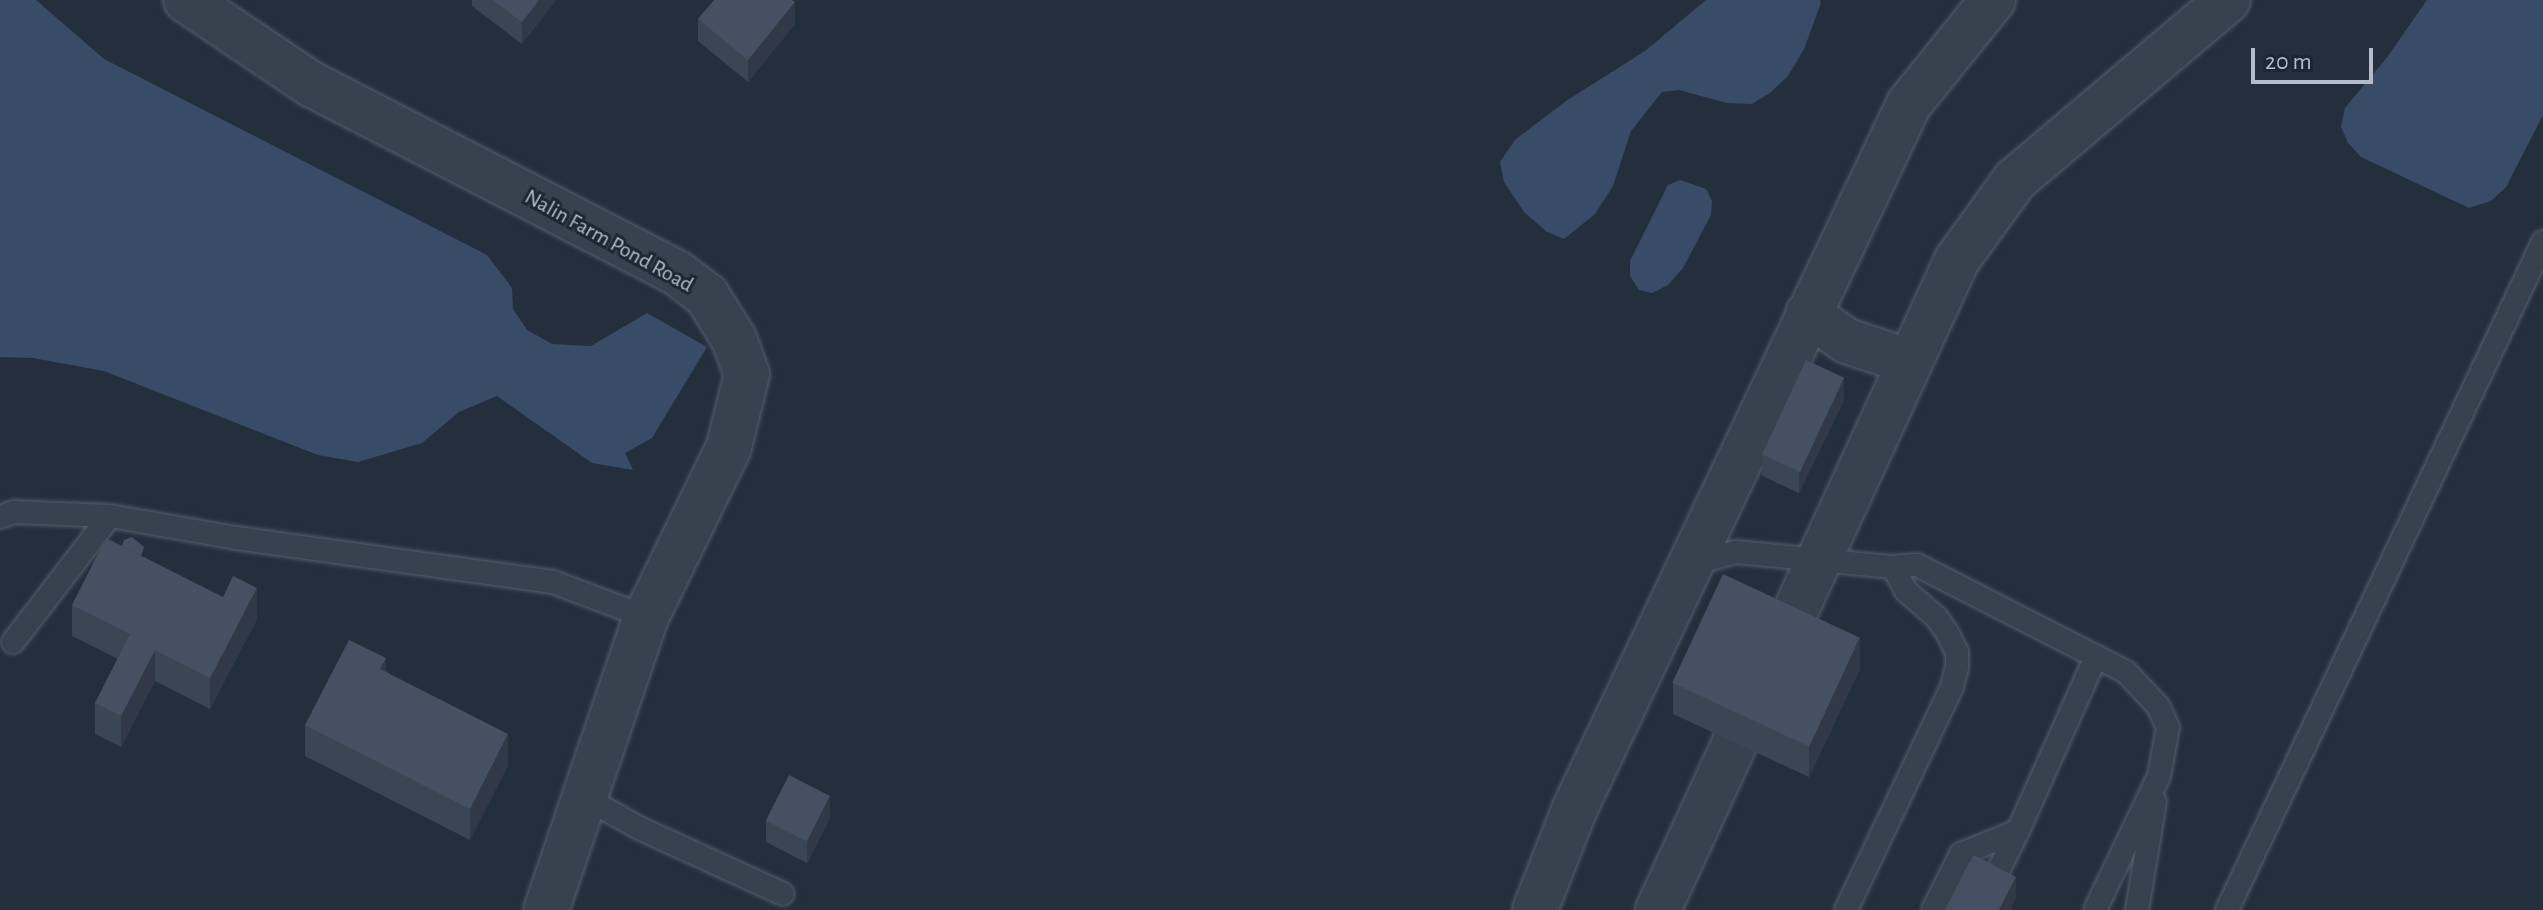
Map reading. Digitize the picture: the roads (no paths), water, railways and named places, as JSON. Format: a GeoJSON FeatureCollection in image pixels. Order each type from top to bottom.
{"type":"FeatureCollection","features":[{"type":"Feature","properties":{"kind":"street","name":"Nalin Farm Pond Road"},"geometry":{"type":"LineString","coordinates":[[186,0],[311,84],[677,273],[707,296],[734,339],[747,374],[729,447],[646,617],[546,910]]}},
{"type":"Feature","properties":{"kind":"street"},"geometry":{"type":"LineString","coordinates":[[1535,910],[1575,808],[1909,104],[1993,0]]}},
{"type":"Feature","properties":{"kind":"street"},"geometry":{"type":"LineString","coordinates":[[1658,910],[1957,260],[2015,180],[2228,0]]}},
{"type":"Feature","properties":{"kind":"street"},"geometry":{"type":"LineString","coordinates":[[1808,314],[1847,341],[1910,362]]}},
{"type":"Feature","properties":{"kind":"lane"},"geometry":{"type":"LineString","coordinates":[[2227,910],[2543,242]]}},
{"type":"Feature","properties":{"kind":"lane"},"geometry":{"type":"LineString","coordinates":[[0,517],[14,512],[110,516],[236,538],[553,582],[646,617]]}},
{"type":"Feature","properties":{"kind":"lane"},"geometry":{"type":"LineString","coordinates":[[13,642],[110,516]]}},
{"type":"Feature","properties":{"kind":"lane"},"geometry":{"type":"LineString","coordinates":[[1689,564],[1736,552],[1820,557],[1893,567],[1917,565],[2126,672],[2158,706],[2168,727],[2137,910]]}},
{"type":"Feature","properties":{"kind":"lane"},"geometry":{"type":"LineString","coordinates":[[1846,910],[1952,687],[1957,667],[1957,652],[1948,634],[1936,617],[1906,591],[1893,567]]}},
{"type":"Feature","properties":{"kind":"lane"},"geometry":{"type":"LineString","coordinates":[[1979,910],[2096,657]]}},
{"type":"Feature","properties":{"kind":"lane"},"geometry":{"type":"LineString","coordinates":[[2095,910],[2159,776]]}},
{"type":"Feature","properties":{"kind":"lane"},"geometry":{"type":"LineString","coordinates":[[584,797],[639,828],[783,894]]}},
{"type":"Feature","properties":{"kind":"lane"},"geometry":{"type":"LineString","coordinates":[[1933,910],[1961,854],[2018,831]]}},
{"type":"Feature","properties":{"kind":"water"},"geometry":{"type":"Polygon","coordinates":[[[0,0],[36,0],[104,59],[487,255],[512,288],[513,309],[527,330],[552,344],[591,346],[647,313],[707,347],[652,438],[625,453],[633,470],[592,463],[497,396],[459,412],[422,443],[358,462],[318,455],[104,371],[33,358],[0,357],[0,0]]]}},
{"type":"Feature","properties":{"kind":"water"},"geometry":{"type":"Polygon","coordinates":[[[1706,0],[1820,0],[1821,3],[1804,49],[1788,76],[1770,93],[1752,104],[1727,103],[1679,90],[1662,92],[1631,131],[1613,186],[1595,214],[1564,239],[1547,232],[1524,212],[1504,182],[1500,162],[1515,140],[1566,101],[1645,51],[1706,0]]]}},
{"type":"Feature","properties":{"kind":"water"},"geometry":{"type":"Polygon","coordinates":[[[2427,0],[2543,0],[2543,115],[2506,187],[2491,201],[2469,208],[2361,157],[2348,143],[2341,127],[2345,108],[2388,56],[2427,0]]]}},
{"type":"Feature","properties":{"kind":"water"},"geometry":{"type":"Polygon","coordinates":[[[1680,180],[1706,189],[1712,201],[1711,215],[1683,268],[1668,285],[1652,293],[1639,290],[1630,276],[1630,261],[1668,185],[1680,180]]]}}]}
